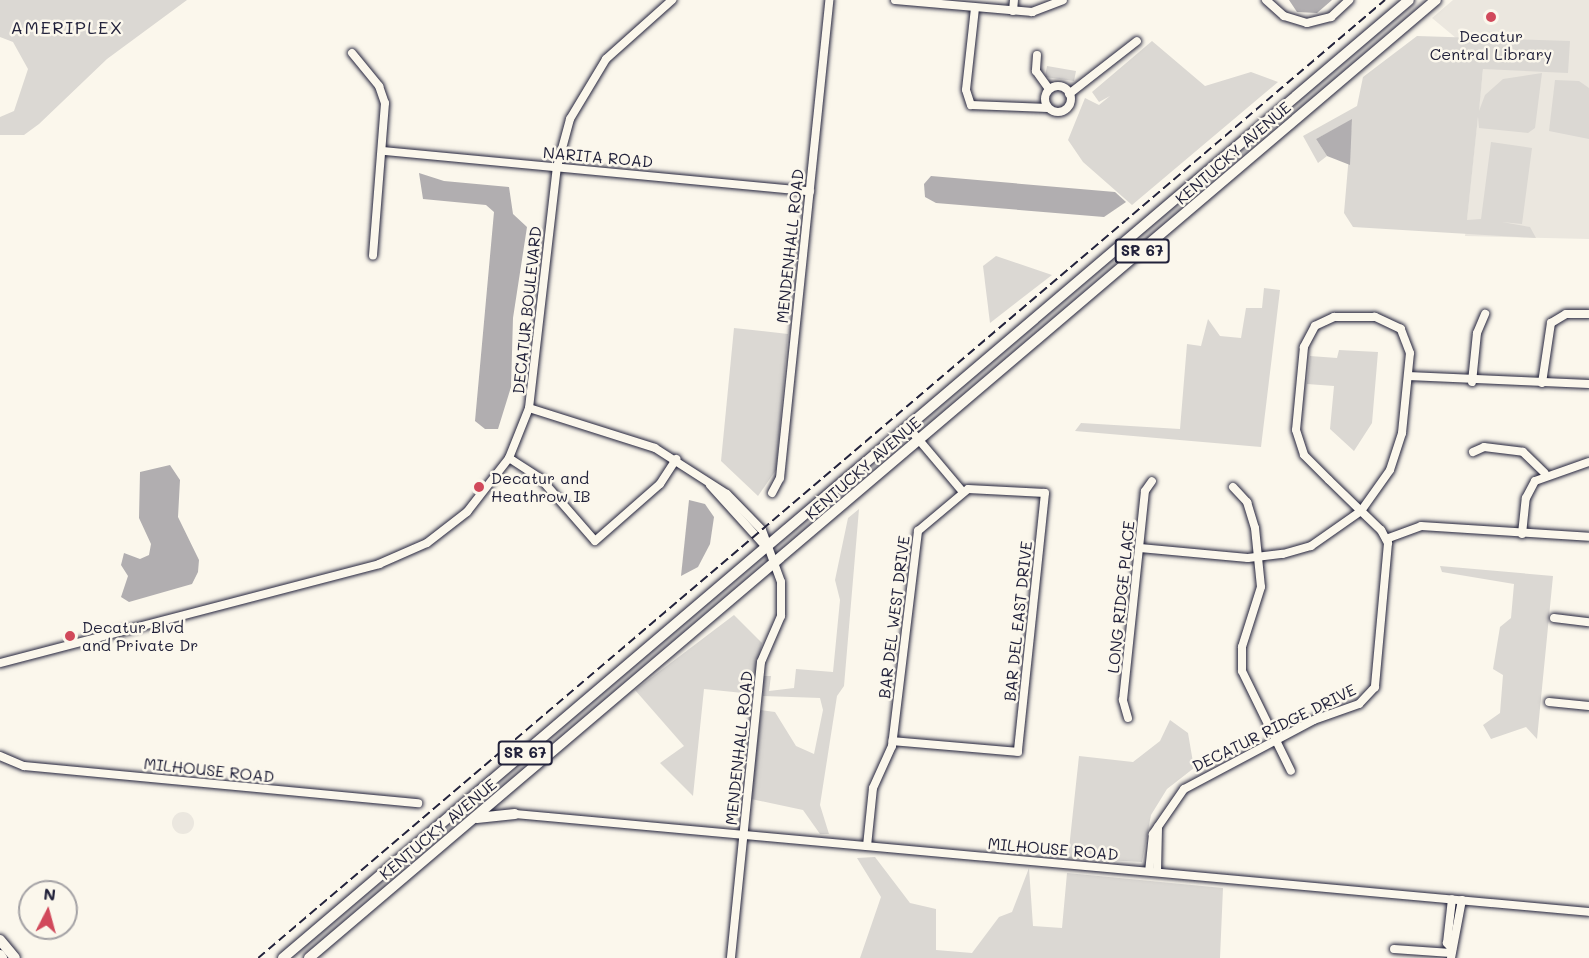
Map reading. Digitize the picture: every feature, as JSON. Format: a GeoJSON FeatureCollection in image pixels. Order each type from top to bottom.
{"type":"FeatureCollection","features":[{"type":"Feature","properties":{"kind":"main road","name":"KENTUCKY AVENUE"},"geometry":{"type":"LineString","coordinates":[[283,958],[1409,0]]}},
{"type":"Feature","properties":{"kind":"main road","name":"KENTUCKY AVENUE"},"geometry":{"type":"LineString","coordinates":[[309,958],[1436,0]]}},
{"type":"Feature","properties":{"kind":"main road"},"geometry":{"type":"LineString","coordinates":[[474,819],[515,814],[509,798],[516,783]]}},
{"type":"Feature","properties":{"kind":"main road"},"geometry":{"type":"LineString","coordinates":[[0,940],[15,958]]}},
{"type":"Feature","properties":{"kind":"street","name":"DECATUR BOULEVARD"},"geometry":{"type":"LineString","coordinates":[[0,663],[395,558],[456,522],[509,458],[530,408],[557,167],[568,124],[593,76],[617,47],[672,0]]}},
{"type":"Feature","properties":{"kind":"street","name":"MENDENHALL ROAD"},"geometry":{"type":"LineString","coordinates":[[772,493],[780,478],[829,0]]}},
{"type":"Feature","properties":{"kind":"street"},"geometry":{"type":"LineString","coordinates":[[895,0],[975,8],[1040,11],[1063,0]]}},
{"type":"Feature","properties":{"kind":"street"},"geometry":{"type":"LineString","coordinates":[[1013,10],[1014,0]]}},
{"type":"Feature","properties":{"kind":"street"},"geometry":{"type":"LineString","coordinates":[[1266,0],[1284,16],[1307,23],[1331,17],[1349,0]]}},
{"type":"Feature","properties":{"kind":"street"},"geometry":{"type":"LineString","coordinates":[[975,8],[966,90],[971,105],[1063,110],[1069,94],[1137,41]]}},
{"type":"Feature","properties":{"kind":"street"},"geometry":{"type":"LineString","coordinates":[[352,53],[383,94],[384,151],[373,256]]}},
{"type":"Feature","properties":{"kind":"street"},"geometry":{"type":"LineString","coordinates":[[1037,55],[1036,71],[1049,89],[1048,108]]}},
{"type":"Feature","properties":{"kind":"street"},"geometry":{"type":"LineString","coordinates":[[1049,89],[1060,87],[1069,94]]}},
{"type":"Feature","properties":{"kind":"street","name":"NARITA ROAD"},"geometry":{"type":"LineString","coordinates":[[384,151],[810,191]]}},
{"type":"Feature","properties":{"kind":"street"},"geometry":{"type":"LineString","coordinates":[[1472,382],[1477,333],[1485,314]]}},
{"type":"Feature","properties":{"kind":"street"},"geometry":{"type":"LineString","coordinates":[[1542,383],[1551,323],[1566,314],[1589,314]]}},
{"type":"Feature","properties":{"kind":"street"},"geometry":{"type":"LineString","coordinates":[[1140,548],[1260,558],[1311,546],[1361,511],[1395,458],[1408,376],[1410,347],[1401,329],[1382,317],[1325,320],[1306,342],[1297,440],[1306,458],[1361,511],[1386,539],[1421,526],[1589,537]]}},
{"type":"Feature","properties":{"kind":"street"},"geometry":{"type":"LineString","coordinates":[[1408,376],[1472,382],[1589,384]]}},
{"type":"Feature","properties":{"kind":"street","name":"MENDENHALL ROAD"},"geometry":{"type":"LineString","coordinates":[[530,408],[635,440],[676,459],[710,485],[767,548],[774,564],[783,599],[761,662],[731,958]]}},
{"type":"Feature","properties":{"kind":"street"},"geometry":{"type":"LineString","coordinates":[[908,427],[962,491]]}},
{"type":"Feature","properties":{"kind":"street"},"geometry":{"type":"LineString","coordinates":[[1473,452],[1485,447],[1523,452],[1545,473]]}},
{"type":"Feature","properties":{"kind":"street"},"geometry":{"type":"LineString","coordinates":[[509,458],[536,474],[595,541],[660,484],[676,459]]}},
{"type":"Feature","properties":{"kind":"street"},"geometry":{"type":"LineString","coordinates":[[1522,534],[1528,493],[1545,473],[1589,462]]}},
{"type":"Feature","properties":{"kind":"street","name":"LONG RIDGE PLACE"},"geometry":{"type":"LineString","coordinates":[[1128,718],[1123,700],[1145,491],[1152,481]]}},
{"type":"Feature","properties":{"kind":"street","name":"BAR DEL EAST DRIVE"},"geometry":{"type":"LineString","coordinates":[[892,741],[1018,752],[1045,493],[977,487],[962,491]]}},
{"type":"Feature","properties":{"kind":"street"},"geometry":{"type":"LineString","coordinates":[[1233,488],[1247,502],[1260,558],[1261,597],[1243,644],[1241,666],[1291,771]]}},
{"type":"Feature","properties":{"kind":"street","name":"BAR DEL WEST DRIVE"},"geometry":{"type":"LineString","coordinates":[[867,846],[873,788],[892,741],[914,541],[923,525],[962,491]]}},
{"type":"Feature","properties":{"kind":"street","name":"DECATUR RIDGE DRIVE"},"geometry":{"type":"LineString","coordinates":[[1153,872],[1158,827],[1193,782],[1275,740],[1359,704],[1374,689],[1390,555],[1386,539]]}},
{"type":"Feature","properties":{"kind":"street"},"geometry":{"type":"LineString","coordinates":[[1554,618],[1589,622]]}},
{"type":"Feature","properties":{"kind":"street"},"geometry":{"type":"LineString","coordinates":[[1550,702],[1589,706]]}},
{"type":"Feature","properties":{"kind":"street","name":"MILHOUSE ROAD"},"geometry":{"type":"LineString","coordinates":[[0,756],[24,766],[418,803]]}},
{"type":"Feature","properties":{"kind":"street","name":"MILHOUSE ROAD"},"geometry":{"type":"LineString","coordinates":[[515,814],[1589,912]]}},
{"type":"Feature","properties":{"kind":"street"},"geometry":{"type":"LineString","coordinates":[[1451,953],[1447,943],[1452,899]]}},
{"type":"Feature","properties":{"kind":"street"},"geometry":{"type":"LineString","coordinates":[[1451,953],[1462,900]]}},
{"type":"Feature","properties":{"kind":"street"},"geometry":{"type":"LineString","coordinates":[[1394,949],[1451,953]]}},
{"type":"Feature","properties":{"kind":"shaded area"},"geometry":{"type":"Polygon","coordinates":[[[0,0],[187,0],[107,59],[39,124],[24,135],[0,135],[0,117],[14,111],[28,69],[13,42],[0,37],[0,0]]]}},
{"type":"Feature","properties":{"kind":"shaded area"},"geometry":{"type":"Polygon","coordinates":[[[1289,0],[1332,0],[1317,13],[1297,12],[1289,0]]]}},
{"type":"Feature","properties":{"kind":"shaded area"},"geometry":{"type":"Polygon","coordinates":[[[1453,0],[1589,0],[1589,239],[1465,236],[1483,69],[1474,53],[1432,18],[1453,0]]]}},
{"type":"Feature","properties":{"kind":"shaded area"},"geometry":{"type":"Polygon","coordinates":[[[1417,36],[1570,41],[1568,73],[1483,69],[1479,111],[1485,95],[1503,79],[1542,73],[1535,128],[1528,133],[1479,128],[1478,117],[1467,220],[1481,219],[1491,142],[1532,148],[1522,224],[1502,222],[1530,227],[1536,238],[1353,227],[1344,213],[1352,120],[1316,139],[1327,156],[1318,163],[1303,136],[1357,106],[1363,77],[1417,36]]]}},
{"type":"Feature","properties":{"kind":"shaded area"},"geometry":{"type":"Polygon","coordinates":[[[1152,41],[1205,86],[1251,72],[1278,82],[1132,205],[1083,162],[1068,140],[1085,98],[1099,105],[1110,96],[1099,102],[1092,92],[1152,41]]]}},
{"type":"Feature","properties":{"kind":"shaded area"},"geometry":{"type":"Polygon","coordinates":[[[1047,66],[1076,71],[1074,81],[1045,77],[1047,66]]]}},
{"type":"Feature","properties":{"kind":"shaded area"},"geometry":{"type":"Polygon","coordinates":[[[1555,80],[1579,81],[1589,88],[1589,139],[1549,131],[1555,80]]]}},
{"type":"Feature","properties":{"kind":"shaded area"},"geometry":{"type":"Polygon","coordinates":[[[1352,119],[1350,165],[1327,156],[1316,139],[1352,119]]]}},
{"type":"Feature","properties":{"kind":"shaded area"},"geometry":{"type":"Polygon","coordinates":[[[419,173],[444,181],[509,187],[513,214],[527,227],[513,318],[511,387],[498,429],[485,429],[475,421],[494,212],[486,205],[423,199],[419,173]]]}},
{"type":"Feature","properties":{"kind":"shaded area"},"geometry":{"type":"Polygon","coordinates":[[[931,176],[1115,192],[1126,202],[1104,217],[936,203],[925,197],[924,184],[931,176]]]}},
{"type":"Feature","properties":{"kind":"shaded area"},"geometry":{"type":"Polygon","coordinates":[[[996,256],[1052,275],[990,323],[983,266],[996,256]]]}},
{"type":"Feature","properties":{"kind":"shaded area"},"geometry":{"type":"Polygon","coordinates":[[[1264,288],[1280,290],[1261,447],[1075,431],[1081,423],[1180,429],[1187,344],[1201,346],[1208,319],[1220,336],[1241,338],[1246,308],[1262,308],[1264,288]]]}},
{"type":"Feature","properties":{"kind":"shaded area"},"geometry":{"type":"Polygon","coordinates":[[[734,328],[788,334],[776,470],[758,496],[721,461],[734,328]]]}},
{"type":"Feature","properties":{"kind":"shaded area"},"geometry":{"type":"Polygon","coordinates":[[[1339,350],[1378,352],[1372,423],[1354,451],[1330,429],[1334,386],[1307,384],[1310,356],[1337,358],[1339,350]]]}},
{"type":"Feature","properties":{"kind":"shaded area"},"geometry":{"type":"Polygon","coordinates":[[[170,465],[180,480],[178,517],[199,560],[198,572],[192,584],[129,602],[121,597],[128,576],[121,565],[124,553],[140,559],[149,555],[151,544],[139,518],[140,472],[170,465]]]}},
{"type":"Feature","properties":{"kind":"shaded area"},"geometry":{"type":"Polygon","coordinates":[[[689,500],[705,504],[714,517],[710,544],[698,567],[681,576],[689,500]]]}},
{"type":"Feature","properties":{"kind":"shaded area"},"geometry":{"type":"Polygon","coordinates":[[[859,509],[844,686],[837,696],[820,805],[829,834],[820,834],[803,810],[751,799],[761,710],[775,712],[796,746],[814,754],[823,710],[820,698],[763,696],[763,676],[771,676],[769,691],[794,688],[796,669],[833,672],[840,600],[835,580],[848,518],[859,509]]]}},
{"type":"Feature","properties":{"kind":"shaded area"},"geometry":{"type":"Polygon","coordinates":[[[1440,566],[1553,576],[1537,739],[1526,727],[1491,739],[1483,725],[1500,713],[1503,675],[1493,669],[1500,627],[1511,618],[1514,584],[1442,572],[1440,566]]]}},
{"type":"Feature","properties":{"kind":"shaded area"},"geometry":{"type":"Polygon","coordinates":[[[734,615],[762,643],[753,694],[704,689],[693,796],[660,763],[684,746],[635,690],[734,615]]]}},
{"type":"Feature","properties":{"kind":"shaded area"},"geometry":{"type":"Polygon","coordinates":[[[1170,720],[1188,733],[1194,768],[1167,789],[1151,815],[1142,862],[1068,858],[1079,756],[1133,762],[1160,741],[1170,720]]]}},
{"type":"Feature","properties":{"kind":"shaded area"},"geometry":{"type":"Polygon","coordinates":[[[183,812],[191,815],[194,823],[191,831],[183,834],[175,831],[172,823],[175,815],[183,812]]]}},
{"type":"Feature","properties":{"kind":"shaded area"},"geometry":{"type":"Polygon","coordinates":[[[875,857],[910,903],[936,909],[936,950],[972,953],[999,917],[1012,912],[1029,868],[1033,926],[1062,928],[1067,873],[1223,888],[1220,958],[860,958],[881,897],[857,858],[875,857]]]}},
{"type":"Feature","properties":{"kind":"railway"},"geometry":{"type":"LineString","coordinates":[[258,958],[1385,0]]}},
{"type":"Feature","properties":{"kind":"place","name":"Decatur Central Library"},"geometry":{"type":"Point","coordinates":[1491,17]}},
{"type":"Feature","properties":{"kind":"place","name":"Decatur and Heathrow IB"},"geometry":{"type":"Point","coordinates":[479,487]}},
{"type":"Feature","properties":{"kind":"place","name":"Decatur Blvd and Private Dr"},"geometry":{"type":"Point","coordinates":[70,636]}},
{"type":"Feature","properties":{"kind":"district","name":"AMERIPLEX"},"geometry":{"type":"Point","coordinates":[67,27]}}]}
